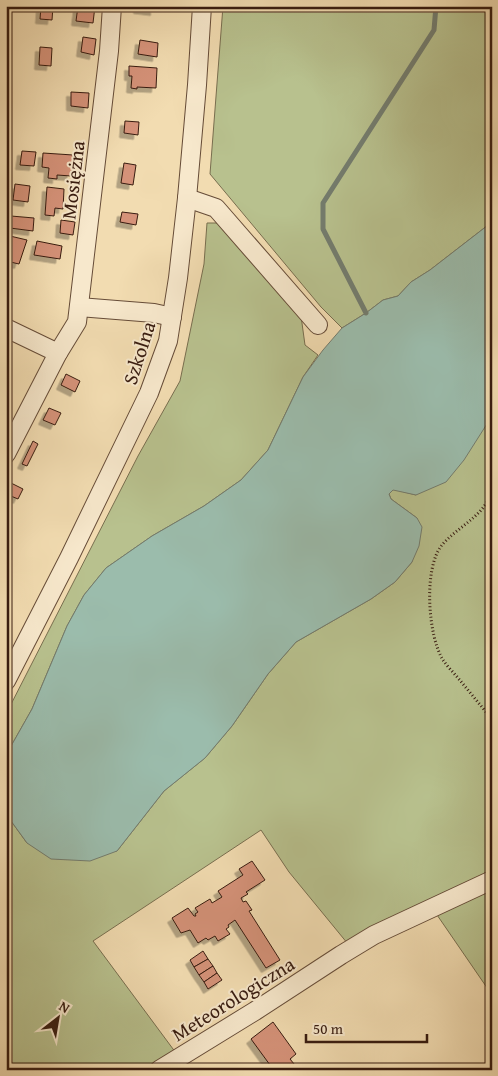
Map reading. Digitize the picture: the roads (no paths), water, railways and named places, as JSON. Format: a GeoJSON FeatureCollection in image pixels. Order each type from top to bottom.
{"type":"FeatureCollection","features":[{"type":"Feature","properties":{"kind":"street","name":"Mosiężna"},"geometry":{"type":"LineString","coordinates":[[6,454],[76,322],[109,51],[112,6]]}},
{"type":"Feature","properties":{"kind":"street","name":"Szkolna"},"geometry":{"type":"LineString","coordinates":[[6,680],[69,558],[149,393],[168,341],[187,198],[202,6]]}},
{"type":"Feature","properties":{"kind":"street"},"geometry":{"type":"LineString","coordinates":[[187,198],[216,208],[318,325]]}},
{"type":"Feature","properties":{"kind":"street"},"geometry":{"type":"LineString","coordinates":[[79,307],[154,313],[172,317]]}},
{"type":"Feature","properties":{"kind":"street"},"geometry":{"type":"LineString","coordinates":[[6,328],[58,353]]}},
{"type":"Feature","properties":{"kind":"street","name":"Meteorologiczna"},"geometry":{"type":"LineString","coordinates":[[159,1070],[256,1012],[374,935],[492,880]]}},
{"type":"Feature","properties":{"kind":"waterway"},"geometry":{"type":"LineString","coordinates":[[366,313],[323,229],[323,203],[434,30],[436,6]]}}]}
